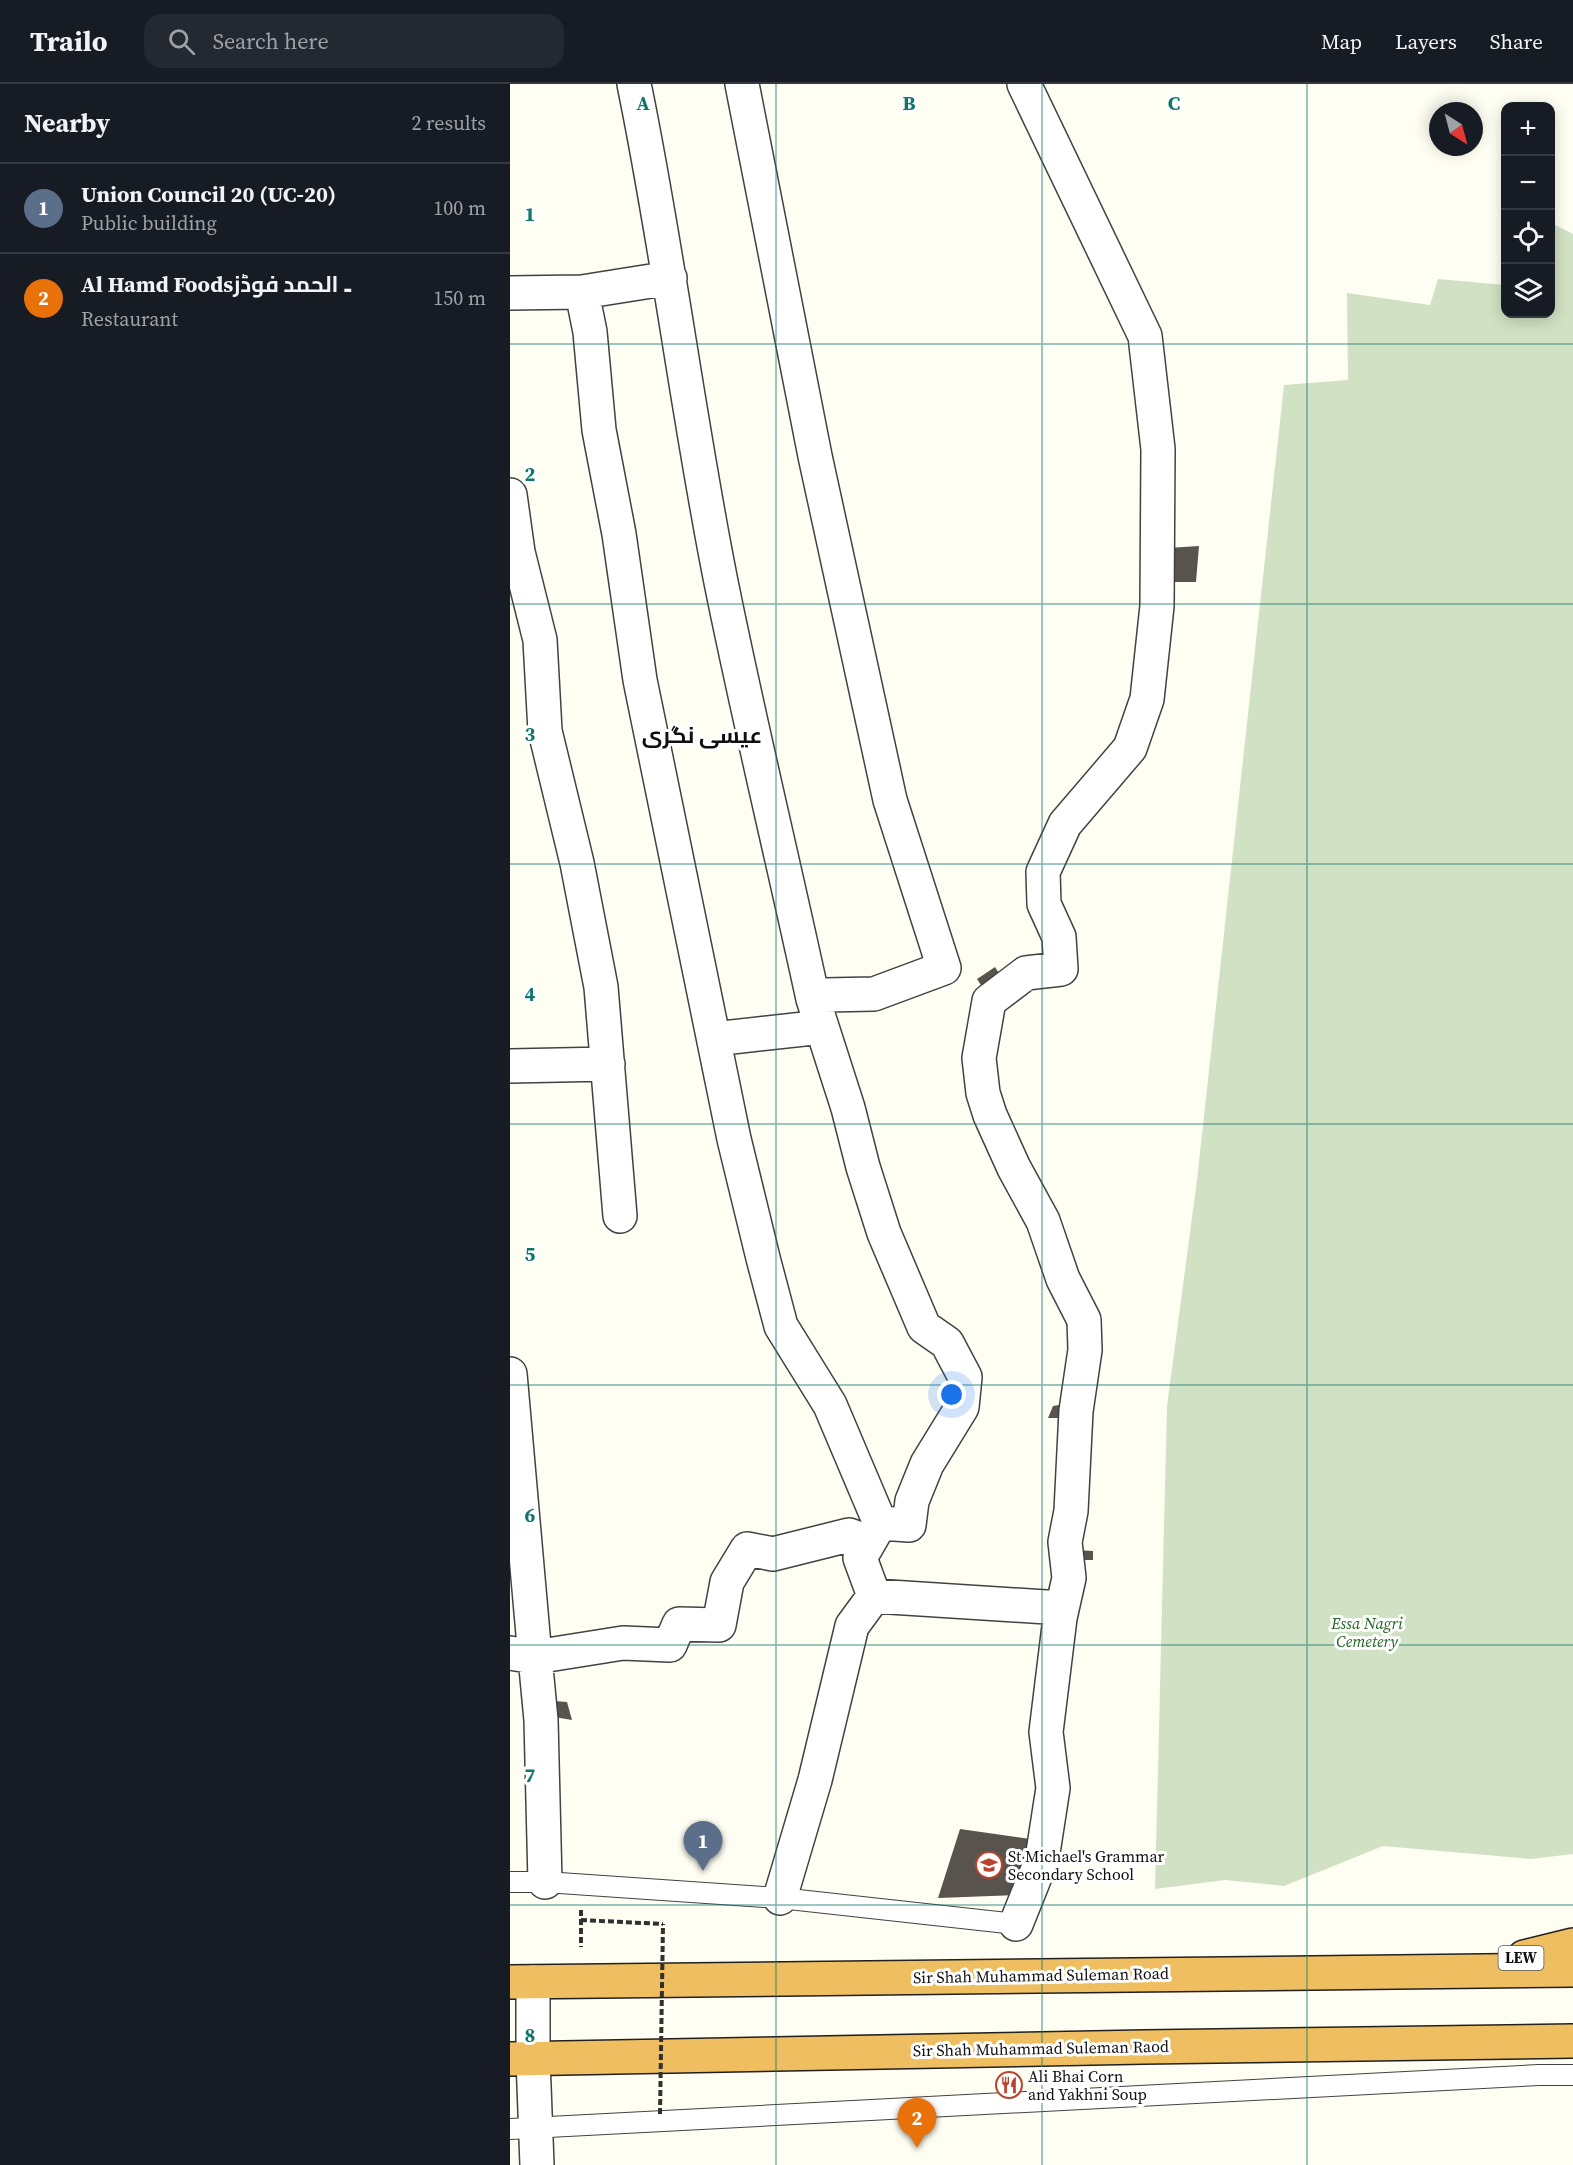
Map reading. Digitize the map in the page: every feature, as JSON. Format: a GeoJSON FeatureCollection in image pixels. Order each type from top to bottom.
{"type":"FeatureCollection","features":[{"type":"Feature","properties":{"kind":"highway","name":"LEW"},"geometry":{"type":"LineString","coordinates":[[1470,1971],[1573,1946]]}},
{"type":"Feature","properties":{"kind":"highway","name":"Sir Shah Muhammad Suleman Road"},"geometry":{"type":"LineString","coordinates":[[521,1982],[1573,1970]]}},
{"type":"Feature","properties":{"kind":"highway","name":"Sir Shah Muhammad Suleman Raod"},"geometry":{"type":"LineString","coordinates":[[521,2059],[769,2053],[1573,2042]]}},
{"type":"Feature","properties":{"kind":"street"},"geometry":{"type":"LineString","coordinates":[[523,1655],[623,1643],[669,1645],[679,1624],[719,1625],[727,1582],[747,1549],[772,1554],[849,1535],[875,1533],[909,1525],[912,1501],[927,1464],[962,1407],[965,1377],[947,1343],[924,1327],[884,1233],[818,1012],[721,582],[682,365],[670,279],[634,84]]}},
{"type":"Feature","properties":{"kind":"street"},"geometry":{"type":"LineString","coordinates":[[742,84],[815,456],[890,800],[944,968],[874,994],[825,996],[818,1012]]}},
{"type":"Feature","properties":{"kind":"street"},"geometry":{"type":"LineString","coordinates":[[1016,1924],[1042,1859],[1053,1788],[1046,1732],[1062,1608],[1069,1578],[1065,1542],[1071,1511],[1076,1411],[1085,1350],[1084,1320],[1063,1279],[1043,1221],[1014,1168],[990,1115],[983,1093],[979,1058],[989,1001],[1026,973],[1061,969],[1059,937],[1044,904],[1043,872],[1065,824],[1130,748],[1147,699],[1157,606],[1158,449],[1145,336],[1024,84]]}},
{"type":"Feature","properties":{"kind":"street"},"geometry":{"type":"LineString","coordinates":[[510,293],[582,292],[670,279]]}},
{"type":"Feature","properties":{"kind":"street"},"geometry":{"type":"LineString","coordinates":[[582,292],[590,332],[598,430],[619,534],[640,680],[734,1139],[781,1326],[830,1405],[875,1533]]}},
{"type":"Feature","properties":{"kind":"street"},"geometry":{"type":"LineString","coordinates":[[510,495],[518,552],[540,640],[545,731],[577,863],[601,987],[620,1216]]}},
{"type":"Feature","properties":{"kind":"street"},"geometry":{"type":"LineString","coordinates":[[714,1039],[818,1012]]}},
{"type":"Feature","properties":{"kind":"street"},"geometry":{"type":"LineString","coordinates":[[510,1066],[608,1064]]}},
{"type":"Feature","properties":{"kind":"street"},"geometry":{"type":"LineString","coordinates":[[510,1374],[523,1655],[541,1720],[545,1882]]}},
{"type":"Feature","properties":{"kind":"street"},"geometry":{"type":"LineString","coordinates":[[874,1596],[860,1558],[875,1533]]}},
{"type":"Feature","properties":{"kind":"street"},"geometry":{"type":"LineString","coordinates":[[874,1596],[1062,1608]]}},
{"type":"Feature","properties":{"kind":"street"},"geometry":{"type":"LineString","coordinates":[[780,1898],[815,1780],[852,1626],[874,1596]]}},
{"type":"Feature","properties":{"kind":"street"},"geometry":{"type":"LineString","coordinates":[[521,1982],[522,2129],[537,2165]]}},
{"type":"Feature","properties":{"kind":"lane"},"geometry":{"type":"LineString","coordinates":[[510,1882],[580,1884],[780,1898],[1016,1924]]}},
{"type":"Feature","properties":{"kind":"lane"},"geometry":{"type":"LineString","coordinates":[[522,2129],[1573,2075]]}},
{"type":"Feature","properties":{"kind":"path"},"geometry":{"type":"LineString","coordinates":[[580,1884],[582,1981]]}},
{"type":"Feature","properties":{"kind":"path"},"geometry":{"type":"LineString","coordinates":[[581,1920],[663,1924],[660,2114]]}},
{"type":"Feature","properties":{"kind":"green space","name":"Essa Nagri Cemetery"},"geometry":{"type":"Polygon","coordinates":[[[1555,225],[1573,234],[1573,1854],[1531,1859],[1383,1846],[1284,1886],[1225,1880],[1155,1889],[1167,1406],[1197,1180],[1284,385],[1348,380],[1347,293],[1430,305],[1438,279],[1501,285],[1501,318],[1555,318],[1555,225]]]}},
{"type":"Feature","properties":{"kind":"building"},"geometry":{"type":"Polygon","coordinates":[[[1199,546],[1196,582],[1169,582],[1168,548],[1199,546]]]}},
{"type":"Feature","properties":{"kind":"building"},"geometry":{"type":"Polygon","coordinates":[[[995,967],[1004,981],[986,993],[977,979],[995,967]]]}},
{"type":"Feature","properties":{"kind":"building"},"geometry":{"type":"Polygon","coordinates":[[[1065,1404],[1063,1418],[1048,1418],[1053,1406],[1065,1404]]]}},
{"type":"Feature","properties":{"kind":"building"},"geometry":{"type":"Polygon","coordinates":[[[1076,1550],[1093,1551],[1093,1560],[1075,1560],[1076,1550]]]}},
{"type":"Feature","properties":{"kind":"building"},"geometry":{"type":"Polygon","coordinates":[[[554,1701],[567,1702],[572,1720],[554,1717],[554,1701]]]}},
{"type":"Feature","properties":{"kind":"building"},"geometry":{"type":"Polygon","coordinates":[[[960,1829],[1038,1840],[1019,1895],[938,1898],[960,1829]]]}},
{"type":"Feature","properties":{"kind":"place","name":"St Michael's Grammar Secondary School"},"geometry":{"type":"Point","coordinates":[989,1865]}},
{"type":"Feature","properties":{"kind":"place","name":"Union Council 20 (UC-20)"},"geometry":{"type":"Point","coordinates":[703,1871]}},
{"type":"Feature","properties":{"kind":"place","name":"Ali Bhai Corn and Yakhni Soup"},"geometry":{"type":"Point","coordinates":[1009,2085]}},
{"type":"Feature","properties":{"kind":"place","name":"Al Hamd Foods۔ الحمد فوڈز"},"geometry":{"type":"Point","coordinates":[917,2148]}},
{"type":"Feature","properties":{"kind":"district","name":"عیسی نگری"},"geometry":{"type":"Point","coordinates":[702,735]}}]}
